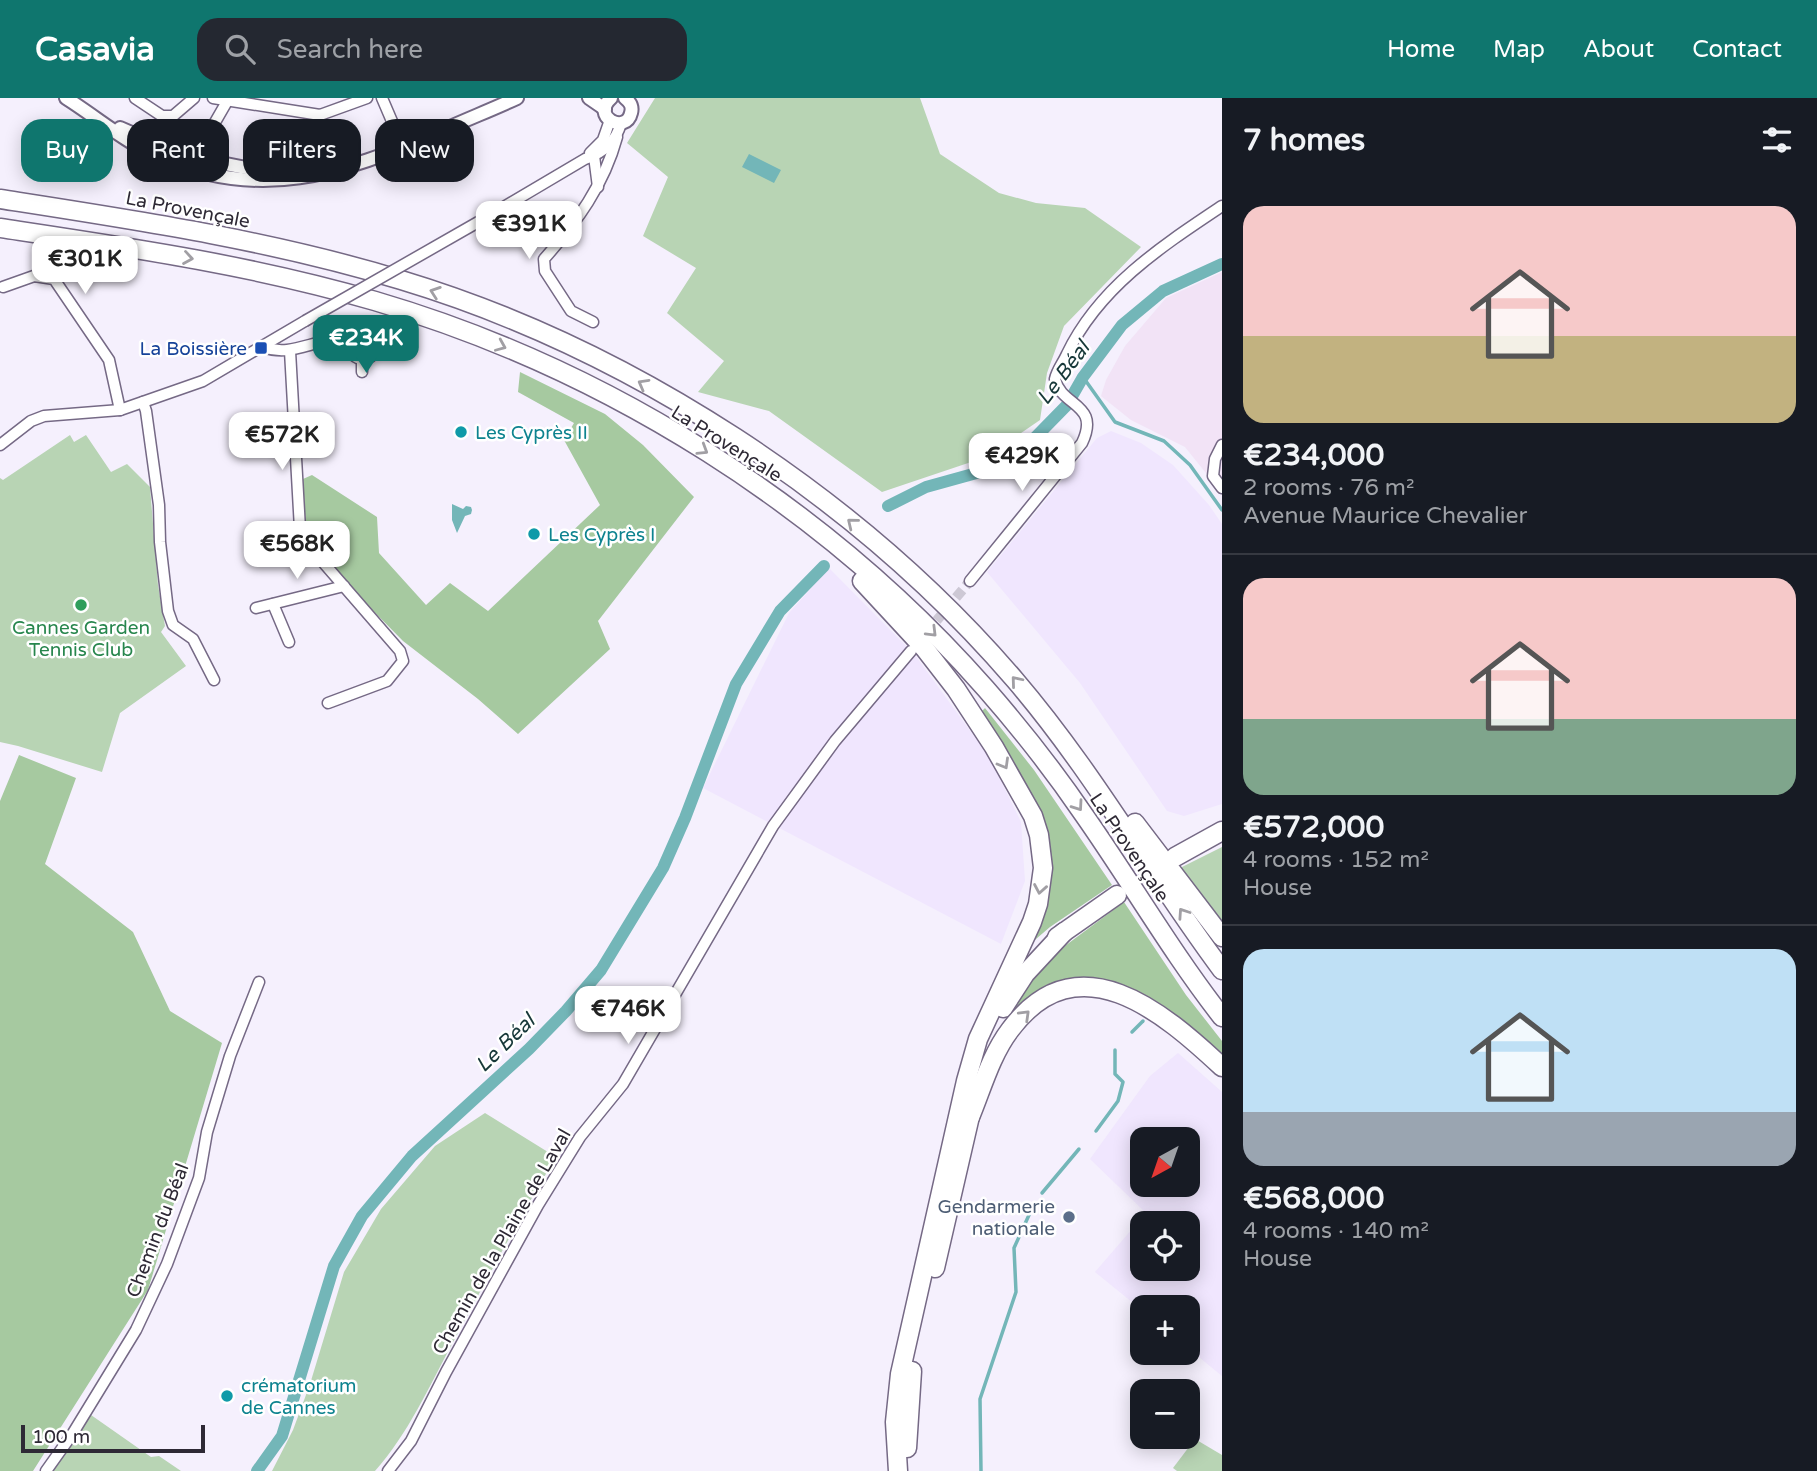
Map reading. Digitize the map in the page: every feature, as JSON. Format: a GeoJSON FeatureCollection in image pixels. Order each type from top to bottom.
{"type":"FeatureCollection","features":[{"type":"Feature","properties":{"kind":"highway","name":"La Provençale"},"geometry":{"type":"LineString","coordinates":[[0,199],[211,233],[306,254],[402,280],[495,313],[553,338],[689,409],[820,497],[930,590],[978,638],[1058,734],[1113,808],[1222,970]]}},
{"type":"Feature","properties":{"kind":"highway","name":"La Provençale"},"geometry":{"type":"LineString","coordinates":[[0,228],[193,258],[272,274],[376,301],[470,333],[548,367],[637,412],[727,465],[807,522],[919,619],[986,689],[1021,730],[1081,810],[1194,981],[1222,1017]]}},
{"type":"Feature","properties":{"kind":"highway"},"geometry":{"type":"LineString","coordinates":[[807,522],[907,629],[956,689],[994,747],[1033,817],[1042,852],[1041,886],[1032,922],[971,1060],[905,1346],[895,1422],[898,1471]]}},
{"type":"Feature","properties":{"kind":"highway"},"geometry":{"type":"LineString","coordinates":[[1058,734],[1124,809],[1222,937]]}},
{"type":"Feature","properties":{"kind":"highway"},"geometry":{"type":"LineString","coordinates":[[1175,857],[1222,831]]}},
{"type":"Feature","properties":{"kind":"highway"},"geometry":{"type":"LineString","coordinates":[[998,996],[1028,960],[1117,895]]}},
{"type":"Feature","properties":{"kind":"highway"},"geometry":{"type":"LineString","coordinates":[[910,1471],[906,1434],[912,1372],[985,1053],[999,1018],[1025,974],[1064,932]]}},
{"type":"Feature","properties":{"kind":"highway"},"geometry":{"type":"LineString","coordinates":[[970,1117],[988,1071],[1011,1028],[1041,1001],[1075,987],[1100,986],[1134,999],[1180,1029],[1222,1068]]}},
{"type":"Feature","properties":{"kind":"street"},"geometry":{"type":"LineString","coordinates":[[135,98],[162,116],[173,116],[194,98]]}},
{"type":"Feature","properties":{"kind":"street"},"geometry":{"type":"LineString","coordinates":[[213,98],[320,115],[367,98]]}},
{"type":"Feature","properties":{"kind":"street"},"geometry":{"type":"LineString","coordinates":[[382,98],[391,119]]}},
{"type":"Feature","properties":{"kind":"street"},"geometry":{"type":"LineString","coordinates":[[468,119],[517,98]]}},
{"type":"Feature","properties":{"kind":"street"},"geometry":{"type":"LineString","coordinates":[[589,98],[612,112],[629,118],[627,101],[643,98]]}},
{"type":"Feature","properties":{"kind":"street"},"geometry":{"type":"LineString","coordinates":[[71,99],[127,140]]}},
{"type":"Feature","properties":{"kind":"street"},"geometry":{"type":"LineString","coordinates":[[217,119],[228,99]]}},
{"type":"Feature","properties":{"kind":"street"},"geometry":{"type":"LineString","coordinates":[[593,322],[571,311],[545,271],[544,259],[575,224],[609,165],[617,137],[612,112]]}},
{"type":"Feature","properties":{"kind":"street"},"geometry":{"type":"LineString","coordinates":[[589,157],[603,140],[612,112]]}},
{"type":"Feature","properties":{"kind":"street"},"geometry":{"type":"LineString","coordinates":[[0,444],[31,421],[44,416],[120,410],[203,381],[589,157],[617,137]]}},
{"type":"Feature","properties":{"kind":"street"},"geometry":{"type":"LineString","coordinates":[[229,177],[254,180],[308,178],[375,157]]}},
{"type":"Feature","properties":{"kind":"street"},"geometry":{"type":"LineString","coordinates":[[589,157],[598,187]]}},
{"type":"Feature","properties":{"kind":"street"},"geometry":{"type":"LineString","coordinates":[[970,581],[1082,443],[1087,433],[1088,421],[1075,402],[1056,384],[1057,372],[1083,325],[1141,262],[1222,206]]}},
{"type":"Feature","properties":{"kind":"street"},"geometry":{"type":"LineString","coordinates":[[3,287],[34,276],[54,279],[109,360],[120,410]]}},
{"type":"Feature","properties":{"kind":"street"},"geometry":{"type":"LineString","coordinates":[[263,347],[273,351],[290,351],[320,342],[351,338],[357,332],[366,331],[376,340],[382,351],[362,359],[350,352],[351,338]]}},
{"type":"Feature","properties":{"kind":"street"},"geometry":{"type":"LineString","coordinates":[[290,351],[300,529],[309,545],[393,642],[403,661],[387,681],[328,703]]}},
{"type":"Feature","properties":{"kind":"street"},"geometry":{"type":"LineString","coordinates":[[362,359],[362,372]]}},
{"type":"Feature","properties":{"kind":"street"},"geometry":{"type":"LineString","coordinates":[[143,402],[159,505],[160,542],[168,611],[173,625],[193,639],[214,680]]}},
{"type":"Feature","properties":{"kind":"street"},"geometry":{"type":"LineString","coordinates":[[1222,445],[1215,459],[1213,476],[1222,488]]}},
{"type":"Feature","properties":{"kind":"street"},"geometry":{"type":"LineString","coordinates":[[256,608],[344,586]]}},
{"type":"Feature","properties":{"kind":"street"},"geometry":{"type":"LineString","coordinates":[[273,604],[289,642]]}},
{"type":"Feature","properties":{"kind":"street","name":"Chemin de la Plaine de Laval"},"geometry":{"type":"LineString","coordinates":[[387,1471],[411,1441],[538,1205],[580,1137],[623,1084],[773,826],[835,741],[911,651]]}},
{"type":"Feature","properties":{"kind":"street","name":"Chemin du Béal"},"geometry":{"type":"LineString","coordinates":[[46,1471],[73,1433],[136,1330],[167,1264],[199,1178],[207,1132],[230,1056],[260,982]]}},
{"type":"Feature","properties":{"kind":"shaded area"},"geometry":{"type":"Polygon","coordinates":[[[655,98],[920,98],[940,154],[999,193],[1036,203],[1085,208],[1141,247],[1064,326],[1047,373],[1040,420],[986,457],[882,492],[769,411],[698,392],[724,361],[667,313],[696,268],[643,236],[668,177],[627,143],[655,98]]]}},
{"type":"Feature","properties":{"kind":"shaded area"},"geometry":{"type":"Polygon","coordinates":[[[749,154],[781,170],[774,183],[742,167],[749,154]]]}},
{"type":"Feature","properties":{"kind":"shaded area"},"geometry":{"type":"Polygon","coordinates":[[[1222,272],[1222,493],[1185,447],[1131,420],[1101,396],[1106,380],[1125,346],[1166,298],[1222,272]]]}},
{"type":"Feature","properties":{"kind":"shaded area"},"geometry":{"type":"Polygon","coordinates":[[[520,372],[605,414],[643,445],[694,497],[598,621],[610,649],[518,734],[403,641],[327,564],[306,530],[303,479],[312,475],[377,517],[379,553],[426,605],[450,583],[488,611],[600,505],[564,440],[574,423],[518,392],[520,372]]]}},
{"type":"Feature","properties":{"kind":"shaded area"},"geometry":{"type":"Polygon","coordinates":[[[1111,431],[1141,443],[1173,465],[1209,505],[1222,524],[1222,804],[1184,816],[1167,811],[1080,683],[987,572],[1097,438],[1111,431]]]}},
{"type":"Feature","properties":{"kind":"shaded area","name":"Cannes Garden Tennis Club"},"geometry":{"type":"Polygon","coordinates":[[[70,435],[74,442],[86,435],[111,472],[127,464],[150,487],[158,585],[165,626],[161,632],[186,666],[120,713],[102,772],[0,742],[0,478],[3,480],[70,435]]]}},
{"type":"Feature","properties":{"kind":"shaded area"},"geometry":{"type":"Polygon","coordinates":[[[452,504],[463,509],[466,506],[471,507],[472,510],[471,514],[465,516],[457,533],[452,520],[452,504]]]}},
{"type":"Feature","properties":{"kind":"shaded area"},"geometry":{"type":"Polygon","coordinates":[[[829,568],[915,655],[990,758],[1021,822],[1025,881],[1001,944],[703,788],[789,613],[829,568]]]}},
{"type":"Feature","properties":{"kind":"shaded area"},"geometry":{"type":"Polygon","coordinates":[[[985,708],[1034,770],[1112,885],[1050,927],[1029,945],[1049,892],[1051,871],[981,712],[985,708]]]}},
{"type":"Feature","properties":{"kind":"shaded area"},"geometry":{"type":"Polygon","coordinates":[[[19,755],[76,778],[45,864],[133,932],[170,1011],[222,1043],[148,1290],[33,1471],[0,1471],[0,801],[19,755]]]}},
{"type":"Feature","properties":{"kind":"shaded area"},"geometry":{"type":"Polygon","coordinates":[[[1222,847],[1222,924],[1180,868],[1222,847]]]}},
{"type":"Feature","properties":{"kind":"shaded area"},"geometry":{"type":"Polygon","coordinates":[[[1124,902],[1186,995],[1222,1041],[1222,1060],[1116,984],[1098,980],[1082,980],[1055,988],[1003,1026],[1011,1008],[1046,960],[1124,902]]]}},
{"type":"Feature","properties":{"kind":"shaded area"},"geometry":{"type":"Polygon","coordinates":[[[1178,1053],[1222,1092],[1222,1376],[1200,1358],[1200,1295],[1130,1295],[1130,1300],[1095,1272],[1130,1232],[1130,1281],[1200,1281],[1200,1211],[1144,1211],[1090,1159],[1150,1076],[1178,1053]]]}},
{"type":"Feature","properties":{"kind":"shaded area"},"geometry":{"type":"Polygon","coordinates":[[[485,1113],[556,1157],[408,1426],[375,1471],[272,1471],[293,1430],[310,1384],[344,1272],[381,1209],[435,1146],[485,1113]]]}},
{"type":"Feature","properties":{"kind":"shaded area"},"geometry":{"type":"Polygon","coordinates":[[[91,1415],[151,1457],[159,1456],[181,1471],[50,1471],[91,1415]]]}},
{"type":"Feature","properties":{"kind":"shaded area"},"geometry":{"type":"Polygon","coordinates":[[[1200,1442],[1222,1455],[1222,1471],[1177,1471],[1173,1468],[1187,1449],[1200,1449],[1200,1442]]]}},
{"type":"Feature","properties":{"kind":"waterway","name":"Le Béal"},"geometry":{"type":"LineString","coordinates":[[888,506],[926,487],[991,469],[1021,452],[1067,405],[1083,377],[1122,325],[1163,291],[1222,264]]}},
{"type":"Feature","properties":{"kind":"waterway"},"geometry":{"type":"LineString","coordinates":[[1083,377],[1115,422],[1164,441],[1190,465],[1222,510]]}},
{"type":"Feature","properties":{"kind":"waterway","name":"Le Béal"},"geometry":{"type":"LineString","coordinates":[[257,1471],[282,1436],[334,1266],[362,1216],[412,1156],[529,1049],[601,970],[663,868],[736,684],[780,611],[824,566]]}},
{"type":"Feature","properties":{"kind":"waterway"},"geometry":{"type":"LineString","coordinates":[[1132,1032],[1143,1021]]}},
{"type":"Feature","properties":{"kind":"waterway"},"geometry":{"type":"LineString","coordinates":[[1096,1131],[1118,1101],[1123,1082],[1115,1074],[1115,1050]]}},
{"type":"Feature","properties":{"kind":"waterway"},"geometry":{"type":"LineString","coordinates":[[1042,1193],[1079,1149]]}},
{"type":"Feature","properties":{"kind":"waterway"},"geometry":{"type":"LineString","coordinates":[[981,1471],[980,1399],[1016,1292],[1014,1248],[1029,1215]]}},
{"type":"Feature","properties":{"kind":"tunnel"},"geometry":{"type":"LineString","coordinates":[[927,632],[970,581]]}},
{"type":"Feature","properties":{"kind":"tunnel"},"geometry":{"type":"LineString","coordinates":[[1119,894],[1166,863]]}},
{"type":"Feature","properties":{"kind":"place","name":"La Boissière"},"geometry":{"type":"Point","coordinates":[261,348]}},
{"type":"Feature","properties":{"kind":"place","name":"Les Cyprès II"},"geometry":{"type":"Point","coordinates":[461,432]}},
{"type":"Feature","properties":{"kind":"place","name":"Les Cyprès I"},"geometry":{"type":"Point","coordinates":[534,534]}},
{"type":"Feature","properties":{"kind":"place","name":"Cannes Garden Tennis Club"},"geometry":{"type":"Point","coordinates":[81,605]}},
{"type":"Feature","properties":{"kind":"place","name":"Gendarmerie nationale"},"geometry":{"type":"Point","coordinates":[1069,1217]}},
{"type":"Feature","properties":{"kind":"place","name":"crématorium de Cannes"},"geometry":{"type":"Point","coordinates":[227,1396]}}]}
